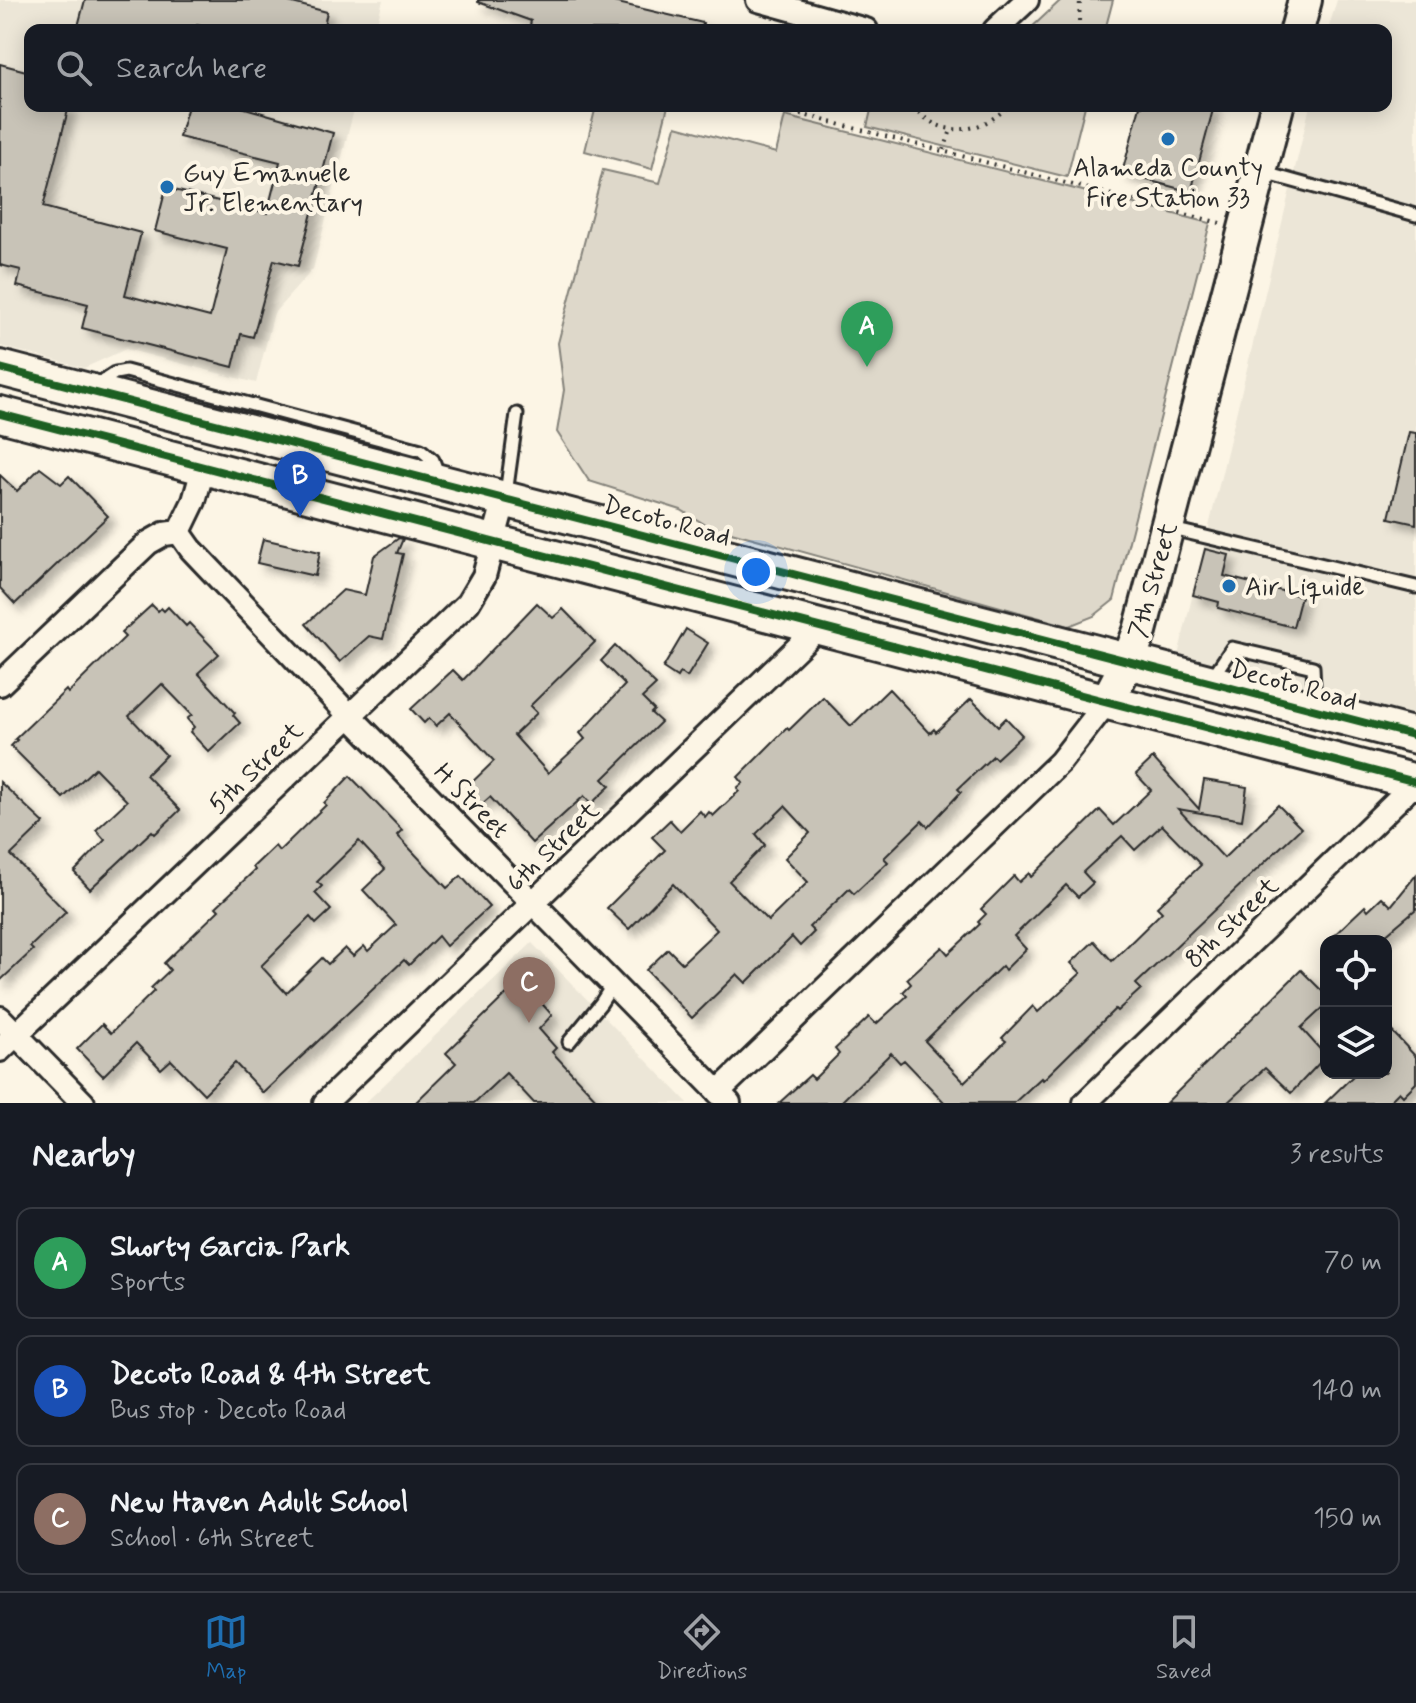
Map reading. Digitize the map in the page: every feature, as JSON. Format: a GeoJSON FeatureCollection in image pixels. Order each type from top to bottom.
{"type":"FeatureCollection","features":[{"type":"Feature","properties":{"kind":"main road","name":"Decoto Road"},"geometry":{"type":"LineString","coordinates":[[0,368],[1416,736]]}},
{"type":"Feature","properties":{"kind":"main road"},"geometry":{"type":"LineString","coordinates":[[0,414],[1416,782]]}},
{"type":"Feature","properties":{"kind":"street"},"geometry":{"type":"LineString","coordinates":[[758,0],[797,5],[849,24]]}},
{"type":"Feature","properties":{"kind":"street"},"geometry":{"type":"LineString","coordinates":[[1001,24],[1027,0]]}},
{"type":"Feature","properties":{"kind":"street"},"geometry":{"type":"LineString","coordinates":[[1299,24],[1305,0]]}},
{"type":"Feature","properties":{"kind":"street","name":"7th Street"},"geometry":{"type":"LineString","coordinates":[[724,1097],[1060,762],[1106,703],[1140,631],[1276,112]]}},
{"type":"Feature","properties":{"kind":"street"},"geometry":{"type":"LineString","coordinates":[[0,684],[148,543],[164,534],[179,532],[194,501],[204,466]]}},
{"type":"Feature","properties":{"kind":"street","name":"5th Street"},"geometry":{"type":"LineString","coordinates":[[8,1043],[468,603],[484,576],[505,498]]}},
{"type":"Feature","properties":{"kind":"street","name":"H Street"},"geometry":{"type":"LineString","coordinates":[[179,532],[191,549],[349,715],[724,1097]]}},
{"type":"Feature","properties":{"kind":"street","name":"6th Street"},"geometry":{"type":"LineString","coordinates":[[325,1103],[818,628]]}},
{"type":"Feature","properties":{"kind":"street","name":"8th Street"},"geometry":{"type":"LineString","coordinates":[[1085,1103],[1416,782]]}},
{"type":"Feature","properties":{"kind":"street"},"geometry":{"type":"LineString","coordinates":[[0,1018],[8,1043],[83,1103]]}},
{"type":"Feature","properties":{"kind":"lane"},"geometry":{"type":"LineString","coordinates":[[1261,171],[1416,215]]}},
{"type":"Feature","properties":{"kind":"lane"},"geometry":{"type":"LineString","coordinates":[[505,498],[517,414]]}},
{"type":"Feature","properties":{"kind":"lane"},"geometry":{"type":"LineString","coordinates":[[1167,528],[1416,587]]}},
{"type":"Feature","properties":{"kind":"lane"},"geometry":{"type":"LineString","coordinates":[[569,1042],[613,984]]}},
{"type":"Feature","properties":{"kind":"path"},"geometry":{"type":"LineString","coordinates":[[1079,21],[1080,0]]}},
{"type":"Feature","properties":{"kind":"path"},"geometry":{"type":"LineString","coordinates":[[792,112],[1245,230]]}},
{"type":"Feature","properties":{"kind":"path"},"geometry":{"type":"LineString","coordinates":[[920,112],[933,124],[951,130],[973,129],[992,121],[1002,112]]}},
{"type":"Feature","properties":{"kind":"path"},"geometry":{"type":"LineString","coordinates":[[944,151],[951,130]]}},
{"type":"Feature","properties":{"kind":"shaded area","name":"Guy Emanuele Jr. Elementary"},"geometry":{"type":"Polygon","coordinates":[[[0,0],[383,0],[377,24],[24,24],[24,112],[353,112],[313,269],[274,313],[256,383],[126,349],[84,368],[0,346],[0,0]]]}},
{"type":"Feature","properties":{"kind":"shaded area"},"geometry":{"type":"Polygon","coordinates":[[[1061,0],[1113,0],[1107,24],[1035,24],[1061,0]]]}},
{"type":"Feature","properties":{"kind":"shaded area"},"geometry":{"type":"Polygon","coordinates":[[[1337,0],[1416,0],[1416,727],[1176,664],[1309,112],[1392,112],[1392,24],[1330,24],[1337,0]]]}},
{"type":"Feature","properties":{"kind":"shaded area"},"geometry":{"type":"Polygon","coordinates":[[[595,112],[666,112],[652,169],[585,151],[595,112]]]}},
{"type":"Feature","properties":{"kind":"shaded area"},"geometry":{"type":"Polygon","coordinates":[[[871,112],[1083,112],[1067,177],[867,127],[871,112]]]}},
{"type":"Feature","properties":{"kind":"shaded area"},"geometry":{"type":"Polygon","coordinates":[[[785,116],[1210,223],[1114,600],[1094,616],[1069,626],[706,525],[681,510],[589,481],[557,432],[564,390],[558,343],[603,170],[660,183],[676,126],[776,153],[785,116]]]}},
{"type":"Feature","properties":{"kind":"shaded area"},"geometry":{"type":"Polygon","coordinates":[[[532,943],[688,1103],[365,1103],[532,943]]]}},
{"type":"Feature","properties":{"kind":"building"},"geometry":{"type":"Polygon","coordinates":[[[85,0],[281,0],[327,12],[324,24],[79,24],[85,0]]]}},
{"type":"Feature","properties":{"kind":"building"},"geometry":{"type":"Polygon","coordinates":[[[605,0],[703,23],[530,24],[531,21],[478,2],[605,0]]]}},
{"type":"Feature","properties":{"kind":"building"},"geometry":{"type":"Polygon","coordinates":[[[0,64],[24,70],[24,112],[67,112],[43,207],[141,233],[125,295],[210,317],[227,249],[155,231],[166,188],[267,213],[280,162],[179,137],[186,112],[259,112],[333,133],[298,266],[274,260],[253,337],[241,334],[233,367],[82,328],[88,304],[17,286],[21,270],[0,265],[0,64]]]}},
{"type":"Feature","properties":{"kind":"building","name":"Alameda County Fire Station 33"},"geometry":{"type":"Polygon","coordinates":[[[1138,112],[1212,112],[1191,192],[1122,173],[1138,112]]]}},
{"type":"Feature","properties":{"kind":"building"},"geometry":{"type":"Polygon","coordinates":[[[1409,432],[1416,433],[1416,524],[1389,518],[1409,432]]]}},
{"type":"Feature","properties":{"kind":"building"},"geometry":{"type":"Polygon","coordinates":[[[40,468],[61,484],[69,476],[108,516],[15,604],[0,588],[0,475],[17,491],[40,468]]]}},
{"type":"Feature","properties":{"kind":"building"},"geometry":{"type":"Polygon","coordinates":[[[399,538],[403,539],[397,553],[403,554],[383,639],[369,636],[340,662],[306,624],[343,590],[365,595],[374,556],[399,538]]]}},
{"type":"Feature","properties":{"kind":"building"},"geometry":{"type":"Polygon","coordinates":[[[263,539],[320,552],[315,576],[257,563],[263,539]]]}},
{"type":"Feature","properties":{"kind":"building","name":"Air Liquide"},"geometry":{"type":"Polygon","coordinates":[[[1205,549],[1229,555],[1224,576],[1301,596],[1293,627],[1218,608],[1219,602],[1193,595],[1205,549]]]}},
{"type":"Feature","properties":{"kind":"building"},"geometry":{"type":"Polygon","coordinates":[[[537,603],[553,618],[563,609],[595,642],[530,706],[537,713],[514,735],[548,773],[585,739],[580,733],[625,685],[601,661],[615,646],[656,685],[642,698],[661,722],[603,779],[610,786],[591,804],[584,796],[532,843],[490,797],[481,805],[465,789],[494,761],[450,713],[436,726],[429,718],[424,723],[411,709],[453,670],[463,680],[537,603]]]}},
{"type":"Feature","properties":{"kind":"building"},"geometry":{"type":"Polygon","coordinates":[[[152,605],[158,611],[168,607],[186,626],[189,623],[219,654],[198,673],[235,713],[233,715],[240,723],[209,752],[190,732],[194,727],[187,719],[192,715],[162,684],[129,716],[166,755],[146,775],[180,810],[155,834],[152,831],[90,889],[74,872],[105,840],[96,830],[127,801],[95,768],[63,798],[11,746],[66,690],[68,693],[125,637],[121,633],[152,605]]]}},
{"type":"Feature","properties":{"kind":"building"},"geometry":{"type":"Polygon","coordinates":[[[686,629],[708,643],[687,677],[680,672],[677,677],[663,668],[686,629]]]}},
{"type":"Feature","properties":{"kind":"building"},"geometry":{"type":"Polygon","coordinates":[[[889,689],[930,733],[934,729],[936,732],[971,699],[998,726],[1006,718],[1022,735],[996,759],[993,756],[958,789],[961,792],[928,827],[922,821],[884,858],[888,862],[854,894],[849,889],[809,927],[814,932],[800,946],[792,937],[746,983],[737,974],[692,1018],[646,970],[668,949],[682,963],[717,930],[673,884],[629,929],[607,908],[665,850],[652,837],[670,820],[680,831],[700,811],[705,817],[709,812],[713,816],[739,791],[737,788],[743,783],[738,777],[823,697],[851,726],[889,689]],[[785,806],[756,834],[765,845],[729,881],[768,921],[808,882],[785,858],[810,833],[785,806]]]}},
{"type":"Feature","properties":{"kind":"building"},"geometry":{"type":"Polygon","coordinates":[[[1153,758],[1199,809],[1204,780],[1247,787],[1242,820],[1178,809],[1224,858],[1278,805],[1301,828],[1136,984],[1141,989],[1117,1011],[1115,1009],[1043,1080],[1041,1078],[1014,1103],[945,1103],[904,1060],[900,1063],[891,1053],[840,1103],[779,1103],[810,1075],[814,1079],[839,1054],[835,1049],[869,1017],[876,1024],[907,996],[903,992],[911,984],[907,979],[942,947],[948,954],[980,924],[978,922],[986,914],[981,909],[1014,876],[1019,882],[1029,873],[1031,877],[1100,810],[1114,825],[1151,790],[1136,774],[1153,758]],[[1162,825],[1135,850],[1122,836],[1083,872],[1093,883],[1078,897],[1066,885],[1014,936],[1026,949],[1005,970],[1002,966],[925,1041],[964,1082],[1006,1041],[1002,1038],[1033,1006],[1038,1012],[1081,973],[1071,963],[1094,941],[1112,961],[1162,912],[1157,907],[1201,865],[1162,825]]]}},
{"type":"Feature","properties":{"kind":"building"},"geometry":{"type":"Polygon","coordinates":[[[350,776],[402,830],[397,835],[447,888],[461,876],[489,907],[446,946],[438,936],[409,965],[404,960],[263,1093],[235,1063],[204,1094],[171,1060],[161,1069],[136,1043],[103,1076],[77,1049],[102,1024],[111,1033],[154,991],[151,988],[170,970],[164,963],[219,910],[216,907],[255,870],[253,867],[275,846],[279,851],[326,805],[324,803],[350,776]],[[359,841],[317,882],[322,886],[315,893],[331,910],[316,924],[310,917],[261,966],[286,993],[322,958],[328,964],[345,948],[353,956],[364,946],[368,951],[396,925],[363,890],[385,869],[359,841]]]}},
{"type":"Feature","properties":{"kind":"building"},"geometry":{"type":"Polygon","coordinates":[[[0,782],[44,823],[11,855],[66,912],[30,947],[33,950],[0,981],[0,782]]]}},
{"type":"Feature","properties":{"kind":"building"},"geometry":{"type":"Polygon","coordinates":[[[1416,875],[1416,909],[1385,935],[1334,935],[1365,906],[1368,910],[1382,897],[1391,906],[1416,875]]]}},
{"type":"Feature","properties":{"kind":"building"},"geometry":{"type":"Polygon","coordinates":[[[1301,970],[1320,989],[1320,1011],[1301,1028],[1320,1049],[1320,1062],[1291,1093],[1265,1068],[1227,1103],[1166,1103],[1301,970]]]}},
{"type":"Feature","properties":{"kind":"building"},"geometry":{"type":"Polygon","coordinates":[[[521,980],[552,1015],[539,1029],[556,1048],[552,1052],[600,1103],[534,1103],[506,1073],[474,1103],[415,1103],[456,1063],[446,1053],[521,980]]]}},
{"type":"Feature","properties":{"kind":"building"},"geometry":{"type":"Polygon","coordinates":[[[1392,1031],[1416,1057],[1416,1083],[1403,1096],[1399,1092],[1388,1103],[1325,1103],[1350,1079],[1392,1079],[1392,1031]]]}},
{"type":"Feature","properties":{"kind":"cycle path"},"geometry":{"type":"LineString","coordinates":[[0,368],[1416,736]]}},
{"type":"Feature","properties":{"kind":"cycle path"},"geometry":{"type":"LineString","coordinates":[[0,414],[1416,782]]}},
{"type":"Feature","properties":{"kind":"place","name":"Alameda County Fire Station 33"},"geometry":{"type":"Point","coordinates":[1168,139]}},
{"type":"Feature","properties":{"kind":"place","name":"Guy Emanuele Jr. Elementary"},"geometry":{"type":"Point","coordinates":[167,187]}},
{"type":"Feature","properties":{"kind":"place","name":"Shorty Garcia Park"},"geometry":{"type":"Point","coordinates":[867,367]}},
{"type":"Feature","properties":{"kind":"place","name":"Decoto Road & 4th Street"},"geometry":{"type":"Point","coordinates":[300,517]}},
{"type":"Feature","properties":{"kind":"place","name":"Air Liquide"},"geometry":{"type":"Point","coordinates":[1229,586]}},
{"type":"Feature","properties":{"kind":"place","name":"New Haven Adult School"},"geometry":{"type":"Point","coordinates":[529,1023]}}]}
